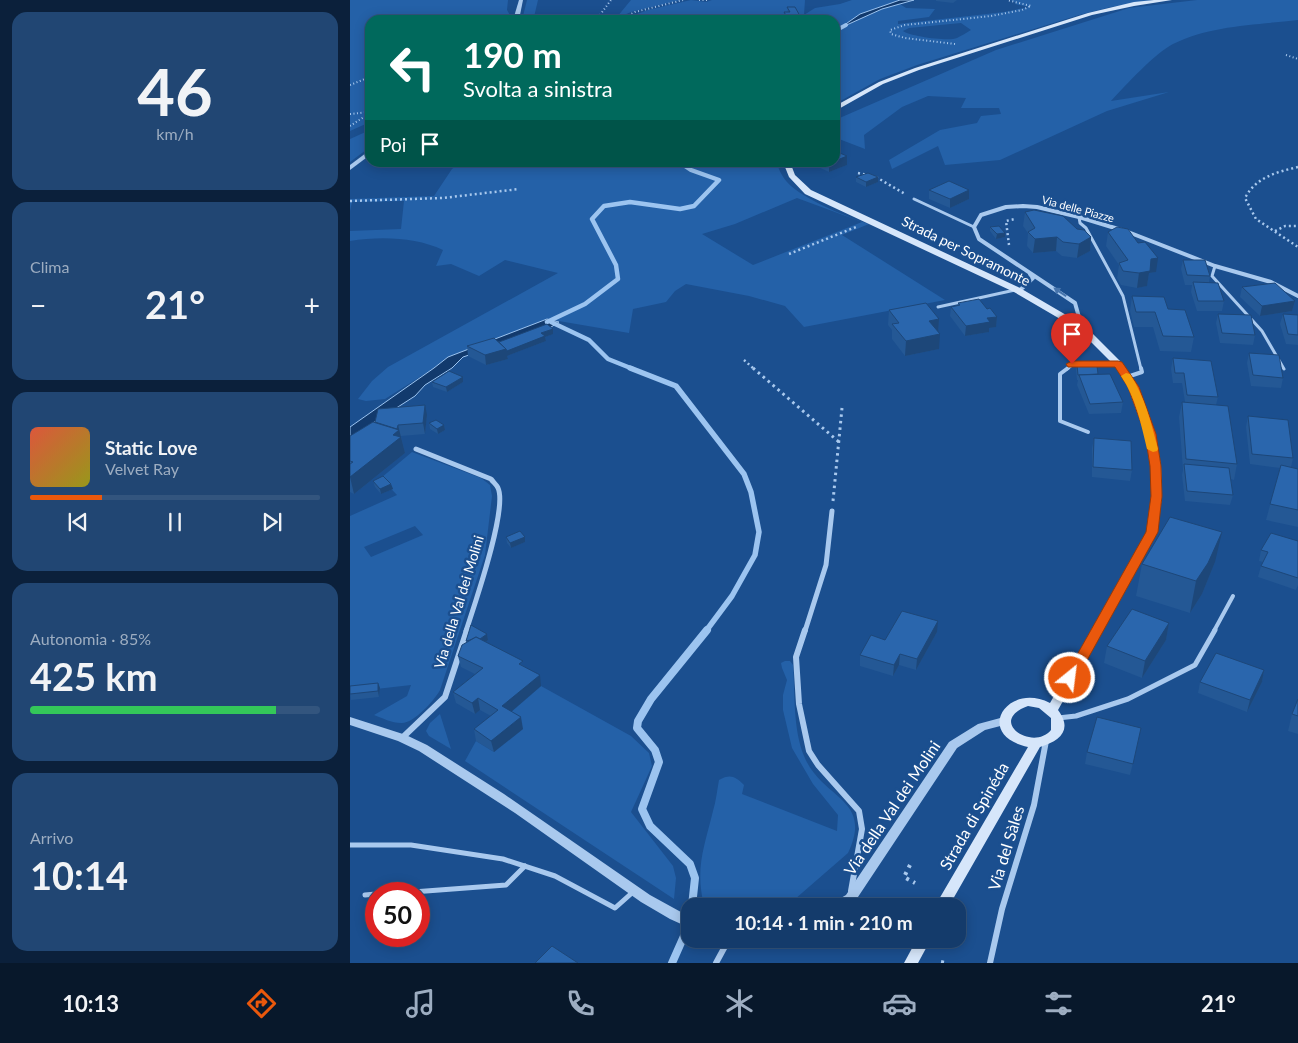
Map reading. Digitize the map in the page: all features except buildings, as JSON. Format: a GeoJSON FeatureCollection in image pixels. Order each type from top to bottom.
{"type":"FeatureCollection","features":[{"type":"Feature","properties":{"kind":"main road"},"geometry":{"type":"LineString","coordinates":[[840,106],[881,83],[917,69],[1103,11],[1169,0]]}},
{"type":"Feature","properties":{"kind":"main road","name":"Strada per Sopramonte"},"geometry":{"type":"LineString","coordinates":[[787,167],[796,182],[808,192],[1018,290],[1082,328],[1118,364],[1134,387],[1150,434],[1156,466],[1156,496],[1152,532],[1055,714]]}},
{"type":"Feature","properties":{"kind":"main road"},"geometry":{"type":"LineString","coordinates":[[1028,702],[1041,704],[1055,714],[1060,727],[1056,735],[1041,742],[1024,742],[1007,729],[1004,721],[1006,712],[1015,704],[1028,702]]}},
{"type":"Feature","properties":{"kind":"main road","name":"Strada di Spinéda"},"geometry":{"type":"LineString","coordinates":[[947,898],[1041,742]]}},
{"type":"Feature","properties":{"kind":"main road"},"geometry":{"type":"LineString","coordinates":[[911,963],[919,948]]}},
{"type":"Feature","properties":{"kind":"street"},"geometry":{"type":"LineString","coordinates":[[517,15],[521,0]]}},
{"type":"Feature","properties":{"kind":"street"},"geometry":{"type":"LineString","coordinates":[[350,168],[365,156]]}},
{"type":"Feature","properties":{"kind":"street","name":"Via delle Piazze"},"geometry":{"type":"LineString","coordinates":[[974,227],[981,214],[1006,207],[1037,206],[1128,232],[1215,266],[1270,282],[1298,296]]}},
{"type":"Feature","properties":{"kind":"street"},"geometry":{"type":"LineString","coordinates":[[974,227],[979,240],[1022,266],[1075,303],[1082,328]]}},
{"type":"Feature","properties":{"kind":"street"},"geometry":{"type":"LineString","coordinates":[[1018,290],[1033,278],[1022,266]]}},
{"type":"Feature","properties":{"kind":"street","name":"Via della Val dei Molini"},"geometry":{"type":"LineString","coordinates":[[402,738],[446,697],[492,550],[499,505],[499,489],[491,479],[416,449]]}},
{"type":"Feature","properties":{"kind":"street"},"geometry":{"type":"LineString","coordinates":[[832,511],[826,566],[796,657],[799,704],[809,751],[818,765],[859,811],[862,829],[850,898]]}},
{"type":"Feature","properties":{"kind":"street"},"geometry":{"type":"LineString","coordinates":[[350,721],[402,738],[451,765],[542,825],[635,891],[681,919]]}},
{"type":"Feature","properties":{"kind":"street","name":"Via della Val dei Molini"},"geometry":{"type":"LineString","coordinates":[[851,898],[953,745],[982,727],[1004,721]]}},
{"type":"Feature","properties":{"kind":"street","name":"Via del Sàles"},"geometry":{"type":"LineString","coordinates":[[990,963],[1002,909],[1034,806],[1041,742]]}},
{"type":"Feature","properties":{"kind":"street"},"geometry":{"type":"LineString","coordinates":[[716,963],[724,948]]}},
{"type":"Feature","properties":{"kind":"lane"},"geometry":{"type":"LineString","coordinates":[[914,199],[974,227]]}},
{"type":"Feature","properties":{"kind":"lane"},"geometry":{"type":"LineString","coordinates":[[1079,217],[1080,223],[1086,228],[1123,296],[1142,372],[1127,378]]}},
{"type":"Feature","properties":{"kind":"lane"},"geometry":{"type":"LineString","coordinates":[[1215,266],[1212,276],[1262,331],[1284,369]]}},
{"type":"Feature","properties":{"kind":"lane"},"geometry":{"type":"LineString","coordinates":[[938,307],[1018,290]]}},
{"type":"Feature","properties":{"kind":"lane"},"geometry":{"type":"LineString","coordinates":[[1088,432],[1060,421],[1060,374],[1072,364],[1118,364]]}},
{"type":"Feature","properties":{"kind":"lane"},"geometry":{"type":"LineString","coordinates":[[1055,714],[1076,716],[1128,699],[1196,665],[1233,596]]}},
{"type":"Feature","properties":{"kind":"lane"},"geometry":{"type":"LineString","coordinates":[[350,845],[411,845],[503,859],[555,876],[615,908],[635,891]]}},
{"type":"Feature","properties":{"kind":"lane"},"geometry":{"type":"LineString","coordinates":[[430,891],[506,885],[525,866]]}},
{"type":"Feature","properties":{"kind":"path"},"geometry":{"type":"LineString","coordinates":[[600,15],[610,0]]}},
{"type":"Feature","properties":{"kind":"path"},"geometry":{"type":"LineString","coordinates":[[629,15],[683,0]]}},
{"type":"Feature","properties":{"kind":"path"},"geometry":{"type":"LineString","coordinates":[[699,0],[709,0]]}},
{"type":"Feature","properties":{"kind":"path"},"geometry":{"type":"LineString","coordinates":[[956,44],[905,38],[892,34],[890,30],[905,24],[994,15],[1021,10],[1031,6],[1007,0]]}},
{"type":"Feature","properties":{"kind":"path"},"geometry":{"type":"LineString","coordinates":[[1286,55],[1298,59]]}},
{"type":"Feature","properties":{"kind":"path"},"geometry":{"type":"LineString","coordinates":[[350,85],[365,79]]}},
{"type":"Feature","properties":{"kind":"path"},"geometry":{"type":"LineString","coordinates":[[350,114],[365,113]]}},
{"type":"Feature","properties":{"kind":"path"},"geometry":{"type":"LineString","coordinates":[[350,126],[365,116]]}},
{"type":"Feature","properties":{"kind":"path"},"geometry":{"type":"LineString","coordinates":[[1298,167],[1274,173],[1248,189],[1245,198],[1249,209],[1256,219],[1298,247]]}},
{"type":"Feature","properties":{"kind":"path"},"geometry":{"type":"LineString","coordinates":[[858,172],[878,178],[914,199]]}},
{"type":"Feature","properties":{"kind":"path"},"geometry":{"type":"LineString","coordinates":[[350,201],[443,198],[519,189]]}},
{"type":"Feature","properties":{"kind":"path"},"geometry":{"type":"LineString","coordinates":[[1009,245],[1006,221],[1024,217]]}},
{"type":"Feature","properties":{"kind":"path"},"geometry":{"type":"LineString","coordinates":[[789,254],[871,221]]}},
{"type":"Feature","properties":{"kind":"path"},"geometry":{"type":"LineString","coordinates":[[1275,231],[1285,226],[1298,226]]}},
{"type":"Feature","properties":{"kind":"path"},"geometry":{"type":"LineString","coordinates":[[744,360],[839,442]]}},
{"type":"Feature","properties":{"kind":"path"},"geometry":{"type":"LineString","coordinates":[[832,511],[842,408]]}},
{"type":"Feature","properties":{"kind":"path"},"geometry":{"type":"LineString","coordinates":[[910,865],[904,877],[915,883]]}},
{"type":"Feature","properties":{"kind":"shaded area"},"geometry":{"type":"Polygon","coordinates":[[[350,0],[508,0],[507,10],[510,15],[365,15],[365,124],[350,131],[350,0]]]}},
{"type":"Feature","properties":{"kind":"shaded area"},"geometry":{"type":"Polygon","coordinates":[[[527,0],[538,0],[534,15],[523,15],[527,0]]]}},
{"type":"Feature","properties":{"kind":"shaded area"},"geometry":{"type":"Polygon","coordinates":[[[631,0],[680,0],[624,15],[619,15],[631,0]]]}},
{"type":"Feature","properties":{"kind":"shaded area"},"geometry":{"type":"Polygon","coordinates":[[[691,0],[706,2],[712,0],[805,0],[804,15],[634,15],[691,0]]]}},
{"type":"Feature","properties":{"kind":"shaded area"},"geometry":{"type":"Polygon","coordinates":[[[852,0],[900,0],[860,14],[840,28],[840,15],[804,15],[815,8],[852,0]]]}},
{"type":"Feature","properties":{"kind":"shaded area"},"geometry":{"type":"Polygon","coordinates":[[[900,0],[914,0],[882,9],[840,28],[860,14],[900,0]]]}},
{"type":"Feature","properties":{"kind":"shaded area"},"geometry":{"type":"Polygon","coordinates":[[[1011,0],[1154,0],[1111,7],[1079,15],[917,65],[880,79],[840,101],[840,28],[882,9],[900,4],[906,8],[935,9],[929,17],[898,21],[898,24],[1004,12],[1029,7],[1015,4],[1011,0]],[[961,23],[909,28],[903,31],[938,39],[957,38],[971,30],[961,23]]]}},
{"type":"Feature","properties":{"kind":"shaded area"},"geometry":{"type":"Polygon","coordinates":[[[1197,0],[1298,0],[1298,20],[1218,29],[1173,44],[1149,62],[1111,101],[1169,92],[1107,111],[1000,160],[945,165],[938,146],[892,169],[889,160],[940,130],[977,123],[981,116],[1001,114],[999,108],[961,108],[966,98],[928,96],[902,107],[864,135],[865,149],[840,139],[840,118],[996,50],[1129,8],[1197,0]]]}},
{"type":"Feature","properties":{"kind":"shaded area"},"geometry":{"type":"Polygon","coordinates":[[[365,132],[365,151],[350,162],[350,139],[365,132]]]}},
{"type":"Feature","properties":{"kind":"shaded area"},"geometry":{"type":"Polygon","coordinates":[[[454,167],[778,167],[791,186],[808,198],[869,224],[842,235],[945,300],[804,327],[785,306],[749,296],[686,284],[675,291],[666,302],[633,309],[629,333],[547,319],[448,357],[385,399],[366,401],[358,399],[372,381],[388,367],[558,273],[505,260],[479,276],[451,264],[436,266],[443,250],[421,242],[385,238],[350,241],[350,231],[401,229],[404,201],[352,202],[350,211],[350,199],[434,196],[454,167]],[[797,198],[735,224],[702,234],[753,265],[862,222],[797,198]]]}},
{"type":"Feature","properties":{"kind":"shaded area"},"geometry":{"type":"Polygon","coordinates":[[[547,319],[559,322],[548,329],[463,357],[452,368],[425,385],[415,396],[362,430],[350,441],[350,427],[448,357],[547,319]]]}},
{"type":"Feature","properties":{"kind":"shaded area"},"geometry":{"type":"Polygon","coordinates":[[[412,452],[481,478],[490,485],[492,496],[485,555],[440,690],[428,706],[417,716],[401,723],[374,715],[407,696],[411,685],[350,692],[350,516],[397,495],[381,478],[412,452]],[[415,526],[364,547],[371,557],[423,535],[415,526]]]}},
{"type":"Feature","properties":{"kind":"shaded area"},"geometry":{"type":"Polygon","coordinates":[[[790,661],[793,665],[796,723],[800,746],[804,756],[812,771],[843,800],[855,821],[854,835],[848,853],[796,898],[702,898],[700,880],[702,858],[719,780],[726,777],[735,778],[744,785],[742,794],[837,831],[838,815],[813,784],[792,748],[783,710],[783,695],[787,680],[781,663],[790,661]]]}},
{"type":"Feature","properties":{"kind":"shaded area"},"geometry":{"type":"Polygon","coordinates":[[[541,686],[631,736],[649,753],[652,766],[631,812],[673,866],[676,878],[674,899],[465,761],[476,741],[494,752],[505,717],[541,686]]]}},
{"type":"Feature","properties":{"kind":"shaded area"},"geometry":{"type":"Polygon","coordinates":[[[440,714],[451,749],[429,736],[426,731],[430,723],[440,714]]]}},
{"type":"Feature","properties":{"kind":"waterway"},"geometry":{"type":"LineString","coordinates":[[840,28],[846,25]]}},
{"type":"Feature","properties":{"kind":"waterway"},"geometry":{"type":"LineString","coordinates":[[547,322],[585,304],[618,279],[616,265],[592,219],[604,206],[630,202],[680,209],[694,206],[719,180],[686,167]]}},
{"type":"Feature","properties":{"kind":"waterway"},"geometry":{"type":"LineString","coordinates":[[551,322],[589,340],[608,359],[633,369]]}},
{"type":"Feature","properties":{"kind":"waterway"},"geometry":{"type":"LineString","coordinates":[[630,368],[676,386],[744,474],[751,492],[759,532],[755,555],[732,596],[706,631]]}},
{"type":"Feature","properties":{"kind":"waterway"},"geometry":{"type":"LineString","coordinates":[[693,898],[695,878],[690,864],[650,826],[642,809],[659,762],[655,750],[637,728],[638,721],[651,699],[707,630]]}},
{"type":"Feature","properties":{"kind":"waterway"},"geometry":{"type":"LineString","coordinates":[[672,963],[681,943]]}},
{"type":"Feature","properties":{"kind":"slow traffic"},"geometry":{"type":"LineString","coordinates":[[1126,376],[1134,387],[1143,410],[1153,449]]}},
{"type":"Feature","properties":{"kind":"route"},"geometry":{"type":"LineString","coordinates":[[1070,678],[1152,532],[1156,496],[1156,466],[1150,434],[1134,387],[1118,364],[1072,364]]}}]}
